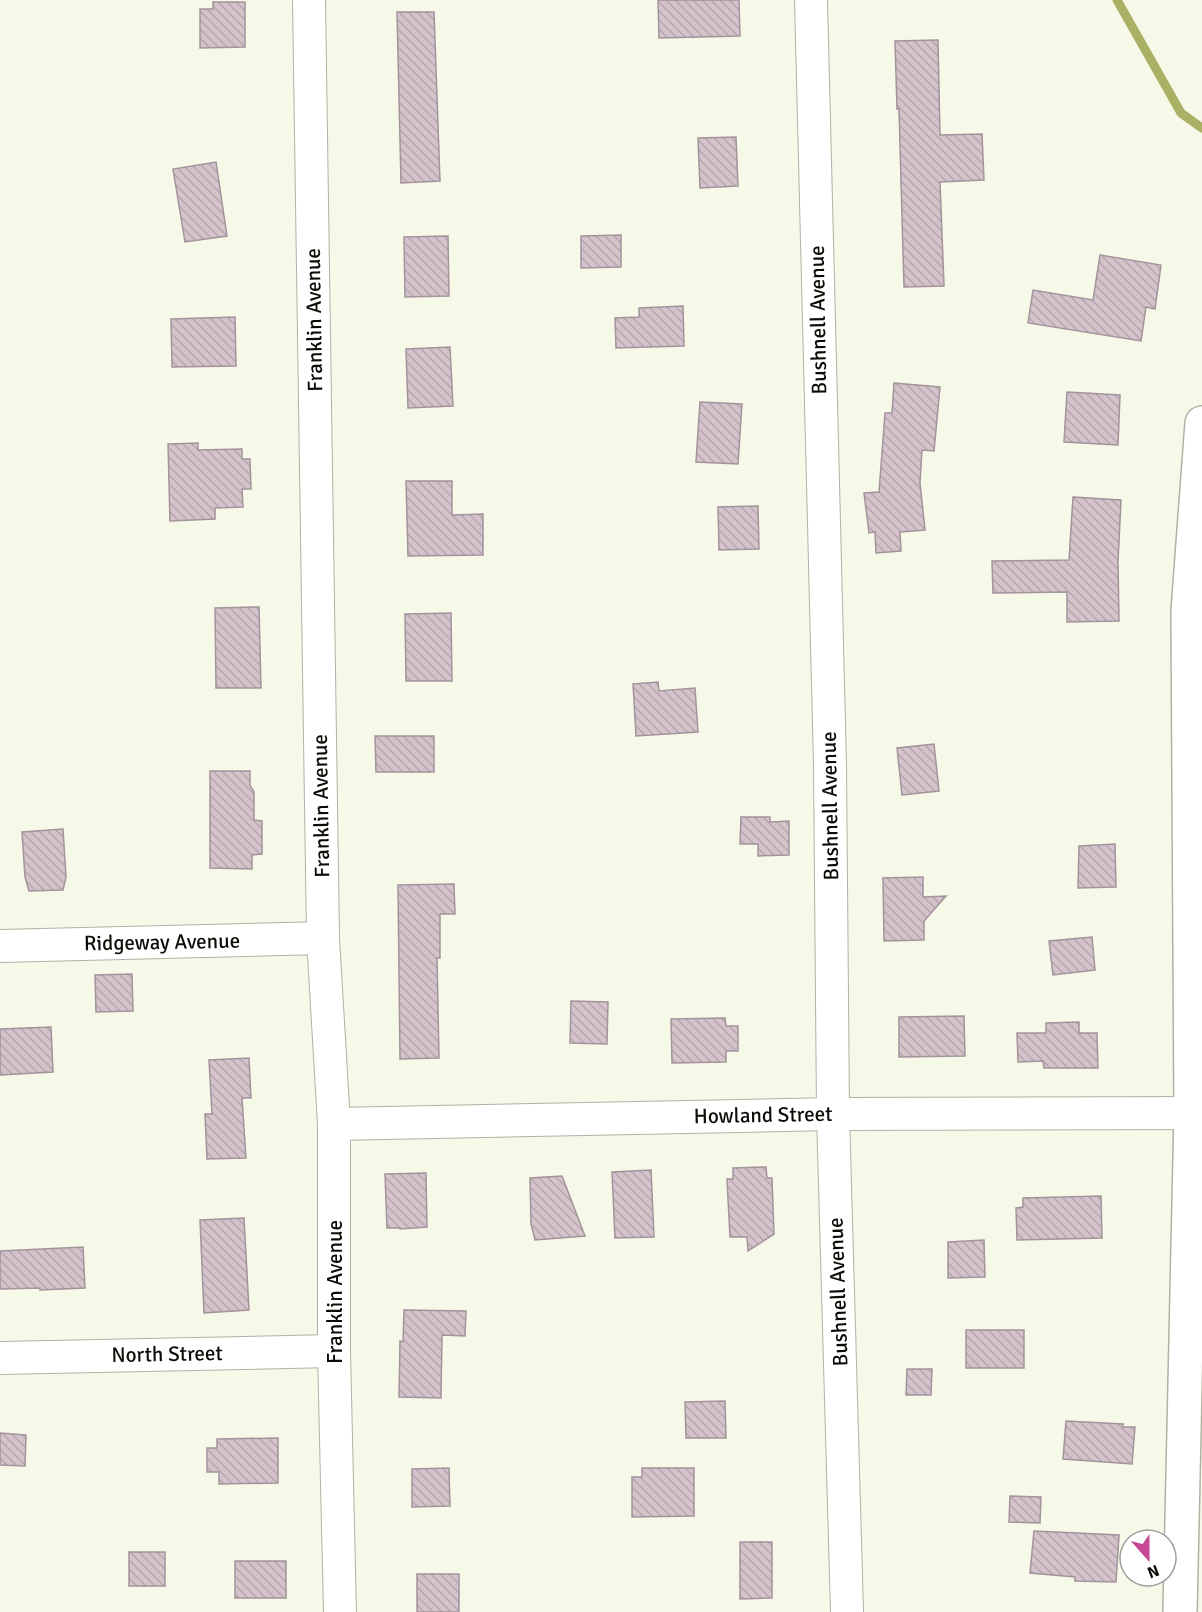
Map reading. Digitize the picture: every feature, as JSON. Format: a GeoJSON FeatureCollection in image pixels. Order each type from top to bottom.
{"type":"FeatureCollection","features":[{"type":"Feature","properties":{"kind":"main road"},"geometry":{"type":"LineString","coordinates":[[1180,1612],[1196,1113],[1195,612],[1202,423]]}},
{"type":"Feature","properties":{"kind":"street","name":"Franklin Avenue"},"geometry":{"type":"LineString","coordinates":[[309,0],[323,938],[334,1124],[334,1351],[340,1612]]}},
{"type":"Feature","properties":{"kind":"street","name":"Bushnell Avenue"},"geometry":{"type":"LineString","coordinates":[[811,0],[830,765],[833,1114],[847,1612]]}},
{"type":"Feature","properties":{"kind":"street","name":"Ridgeway Avenue"},"geometry":{"type":"LineString","coordinates":[[0,946],[323,938]]}},
{"type":"Feature","properties":{"kind":"street","name":"Howland Street"},"geometry":{"type":"LineString","coordinates":[[334,1124],[833,1114],[1196,1113]]}},
{"type":"Feature","properties":{"kind":"street","name":"North Street"},"geometry":{"type":"LineString","coordinates":[[0,1358],[334,1351]]}},
{"type":"Feature","properties":{"kind":"building"},"geometry":{"type":"Polygon","coordinates":[[[658,0],[739,0],[740,36],[659,38],[658,0]]]}},
{"type":"Feature","properties":{"kind":"building"},"geometry":{"type":"Polygon","coordinates":[[[213,2],[245,2],[245,47],[200,48],[200,9],[213,9],[213,2]]]}},
{"type":"Feature","properties":{"kind":"building"},"geometry":{"type":"Polygon","coordinates":[[[397,12],[434,12],[440,181],[401,183],[397,12]]]}},
{"type":"Feature","properties":{"kind":"building"},"geometry":{"type":"Polygon","coordinates":[[[938,40],[940,135],[982,134],[984,180],[940,182],[944,286],[904,287],[895,41],[938,40]]]}},
{"type":"Feature","properties":{"kind":"building"},"geometry":{"type":"Polygon","coordinates":[[[736,137],[738,186],[700,188],[698,138],[736,137]]]}},
{"type":"Feature","properties":{"kind":"building"},"geometry":{"type":"Polygon","coordinates":[[[216,162],[227,236],[185,242],[173,169],[216,162]]]}},
{"type":"Feature","properties":{"kind":"building"},"geometry":{"type":"Polygon","coordinates":[[[621,235],[621,267],[581,268],[581,236],[621,235]]]}},
{"type":"Feature","properties":{"kind":"building"},"geometry":{"type":"Polygon","coordinates":[[[448,236],[449,296],[405,297],[404,237],[448,236]]]}},
{"type":"Feature","properties":{"kind":"building"},"geometry":{"type":"Polygon","coordinates":[[[1100,255],[1161,265],[1155,309],[1146,307],[1141,341],[1028,323],[1033,290],[1093,300],[1100,255]]]}},
{"type":"Feature","properties":{"kind":"building"},"geometry":{"type":"Polygon","coordinates":[[[683,306],[684,346],[616,348],[615,318],[639,317],[639,308],[683,306]]]}},
{"type":"Feature","properties":{"kind":"building"},"geometry":{"type":"Polygon","coordinates":[[[235,317],[236,366],[172,367],[171,319],[235,317]]]}},
{"type":"Feature","properties":{"kind":"building"},"geometry":{"type":"Polygon","coordinates":[[[450,347],[453,406],[408,408],[406,349],[450,347]]]}},
{"type":"Feature","properties":{"kind":"building"},"geometry":{"type":"Polygon","coordinates":[[[894,383],[940,387],[934,451],[922,450],[920,483],[925,530],[900,532],[901,551],[876,553],[875,532],[869,533],[864,493],[879,492],[885,413],[892,413],[894,383]]]}},
{"type":"Feature","properties":{"kind":"building"},"geometry":{"type":"Polygon","coordinates":[[[1067,392],[1120,395],[1118,445],[1064,442],[1067,392]]]}},
{"type":"Feature","properties":{"kind":"building"},"geometry":{"type":"Polygon","coordinates":[[[700,402],[742,404],[738,464],[696,462],[700,402]]]}},
{"type":"Feature","properties":{"kind":"building"},"geometry":{"type":"Polygon","coordinates":[[[198,443],[198,450],[242,449],[242,459],[250,459],[251,489],[242,489],[243,507],[215,508],[215,519],[170,521],[168,444],[198,443]]]}},
{"type":"Feature","properties":{"kind":"building"},"geometry":{"type":"Polygon","coordinates":[[[406,481],[452,481],[452,515],[483,514],[483,555],[408,556],[406,481]]]}},
{"type":"Feature","properties":{"kind":"building"},"geometry":{"type":"Polygon","coordinates":[[[1073,497],[1121,500],[1118,562],[1119,621],[1067,622],[1067,592],[993,593],[992,561],[1069,560],[1073,497]]]}},
{"type":"Feature","properties":{"kind":"building"},"geometry":{"type":"Polygon","coordinates":[[[758,506],[759,549],[719,550],[718,507],[758,506]]]}},
{"type":"Feature","properties":{"kind":"building"},"geometry":{"type":"Polygon","coordinates":[[[259,607],[261,688],[216,688],[215,608],[259,607]]]}},
{"type":"Feature","properties":{"kind":"building"},"geometry":{"type":"Polygon","coordinates":[[[451,613],[452,681],[406,681],[405,614],[451,613]]]}},
{"type":"Feature","properties":{"kind":"building"},"geometry":{"type":"Polygon","coordinates":[[[658,682],[659,691],[695,688],[698,732],[636,736],[633,684],[658,682]]]}},
{"type":"Feature","properties":{"kind":"building"},"geometry":{"type":"Polygon","coordinates":[[[375,736],[434,736],[434,772],[376,772],[375,736]]]}},
{"type":"Feature","properties":{"kind":"building"},"geometry":{"type":"Polygon","coordinates":[[[934,744],[939,791],[902,795],[897,748],[934,744]]]}},
{"type":"Feature","properties":{"kind":"building"},"geometry":{"type":"Polygon","coordinates":[[[210,771],[250,771],[250,785],[254,792],[254,820],[262,821],[262,854],[252,855],[252,869],[210,868],[210,771]]]}},
{"type":"Feature","properties":{"kind":"building"},"geometry":{"type":"Polygon","coordinates":[[[741,817],[770,817],[770,822],[789,821],[789,855],[758,856],[758,844],[740,844],[741,817]]]}},
{"type":"Feature","properties":{"kind":"building"},"geometry":{"type":"Polygon","coordinates":[[[63,829],[66,877],[63,890],[29,891],[25,877],[22,832],[63,829]]]}},
{"type":"Feature","properties":{"kind":"building"},"geometry":{"type":"Polygon","coordinates":[[[1115,844],[1116,887],[1078,888],[1079,846],[1115,844]]]}},
{"type":"Feature","properties":{"kind":"building"},"geometry":{"type":"Polygon","coordinates":[[[923,877],[923,897],[946,896],[924,921],[924,940],[884,941],[883,878],[923,877]]]}},
{"type":"Feature","properties":{"kind":"building"},"geometry":{"type":"Polygon","coordinates":[[[454,884],[455,914],[440,914],[440,958],[437,958],[439,1058],[400,1059],[398,885],[454,884]]]}},
{"type":"Feature","properties":{"kind":"building"},"geometry":{"type":"Polygon","coordinates":[[[1092,937],[1095,970],[1053,975],[1049,941],[1092,937]]]}},
{"type":"Feature","properties":{"kind":"building"},"geometry":{"type":"Polygon","coordinates":[[[132,974],[133,1011],[96,1012],[95,975],[132,974]]]}},
{"type":"Feature","properties":{"kind":"building"},"geometry":{"type":"Polygon","coordinates":[[[571,1001],[608,1002],[607,1044],[570,1043],[571,1001]]]}},
{"type":"Feature","properties":{"kind":"building"},"geometry":{"type":"Polygon","coordinates":[[[964,1016],[965,1056],[899,1057],[899,1017],[964,1016]]]}},
{"type":"Feature","properties":{"kind":"building"},"geometry":{"type":"Polygon","coordinates":[[[725,1018],[726,1026],[738,1026],[738,1051],[726,1051],[726,1062],[672,1063],[671,1019],[725,1018]]]}},
{"type":"Feature","properties":{"kind":"building"},"geometry":{"type":"Polygon","coordinates":[[[1079,1022],[1079,1033],[1097,1033],[1098,1068],[1044,1068],[1043,1061],[1018,1062],[1017,1033],[1046,1033],[1046,1023],[1079,1022]]]}},
{"type":"Feature","properties":{"kind":"building"},"geometry":{"type":"Polygon","coordinates":[[[51,1027],[53,1072],[0,1075],[0,1029],[51,1027]]]}},
{"type":"Feature","properties":{"kind":"building"},"geometry":{"type":"Polygon","coordinates":[[[249,1058],[251,1098],[242,1098],[246,1158],[207,1159],[205,1114],[212,1114],[209,1060],[249,1058]]]}},
{"type":"Feature","properties":{"kind":"building"},"geometry":{"type":"Polygon","coordinates":[[[766,1167],[767,1178],[772,1178],[774,1234],[748,1251],[747,1237],[730,1237],[727,1179],[733,1179],[733,1168],[766,1167]]]}},
{"type":"Feature","properties":{"kind":"building"},"geometry":{"type":"Polygon","coordinates":[[[651,1170],[654,1237],[615,1238],[612,1172],[651,1170]]]}},
{"type":"Feature","properties":{"kind":"building"},"geometry":{"type":"Polygon","coordinates":[[[426,1173],[427,1227],[387,1228],[385,1174],[426,1173]]]}},
{"type":"Feature","properties":{"kind":"building"},"geometry":{"type":"Polygon","coordinates":[[[562,1176],[585,1236],[535,1240],[531,1224],[530,1178],[562,1176]]]}},
{"type":"Feature","properties":{"kind":"building"},"geometry":{"type":"Polygon","coordinates":[[[1101,1196],[1102,1238],[1017,1240],[1016,1208],[1023,1207],[1023,1198],[1101,1196]]]}},
{"type":"Feature","properties":{"kind":"building"},"geometry":{"type":"Polygon","coordinates":[[[244,1218],[249,1310],[204,1313],[200,1220],[244,1218]]]}},
{"type":"Feature","properties":{"kind":"building"},"geometry":{"type":"Polygon","coordinates":[[[984,1240],[985,1277],[948,1278],[948,1242],[984,1240]]]}},
{"type":"Feature","properties":{"kind":"building"},"geometry":{"type":"Polygon","coordinates":[[[83,1247],[85,1288],[0,1289],[0,1251],[83,1247]]]}},
{"type":"Feature","properties":{"kind":"building"},"geometry":{"type":"Polygon","coordinates":[[[404,1310],[466,1311],[465,1336],[442,1335],[441,1398],[399,1397],[400,1341],[403,1342],[404,1310]]]}},
{"type":"Feature","properties":{"kind":"building"},"geometry":{"type":"Polygon","coordinates":[[[966,1330],[1024,1330],[1024,1368],[966,1368],[966,1330]]]}},
{"type":"Feature","properties":{"kind":"building"},"geometry":{"type":"Polygon","coordinates":[[[907,1369],[932,1369],[931,1395],[906,1395],[907,1369]]]}},
{"type":"Feature","properties":{"kind":"building"},"geometry":{"type":"Polygon","coordinates":[[[725,1401],[726,1438],[686,1438],[685,1402],[725,1401]]]}},
{"type":"Feature","properties":{"kind":"building"},"geometry":{"type":"Polygon","coordinates":[[[1066,1421],[1123,1424],[1123,1427],[1135,1427],[1132,1464],[1063,1459],[1066,1421]]]}},
{"type":"Feature","properties":{"kind":"building"},"geometry":{"type":"Polygon","coordinates":[[[0,1433],[26,1435],[25,1466],[0,1465],[0,1433]]]}},
{"type":"Feature","properties":{"kind":"building"},"geometry":{"type":"Polygon","coordinates":[[[278,1438],[278,1483],[219,1484],[219,1472],[207,1472],[207,1448],[217,1448],[217,1439],[278,1438]]]}},
{"type":"Feature","properties":{"kind":"building"},"geometry":{"type":"Polygon","coordinates":[[[449,1468],[450,1506],[412,1507],[412,1469],[449,1468]]]}},
{"type":"Feature","properties":{"kind":"building"},"geometry":{"type":"Polygon","coordinates":[[[642,1468],[694,1468],[694,1516],[632,1517],[632,1477],[642,1477],[642,1468]]]}},
{"type":"Feature","properties":{"kind":"building"},"geometry":{"type":"Polygon","coordinates":[[[1010,1496],[1041,1497],[1040,1523],[1009,1522],[1010,1496]]]}},
{"type":"Feature","properties":{"kind":"building"},"geometry":{"type":"Polygon","coordinates":[[[1034,1531],[1118,1535],[1116,1582],[1075,1581],[1075,1577],[1030,1573],[1034,1531]]]}},
{"type":"Feature","properties":{"kind":"building"},"geometry":{"type":"Polygon","coordinates":[[[740,1542],[772,1542],[772,1598],[740,1599],[740,1542]]]}},
{"type":"Feature","properties":{"kind":"building"},"geometry":{"type":"Polygon","coordinates":[[[129,1552],[165,1552],[165,1586],[129,1586],[129,1552]]]}},
{"type":"Feature","properties":{"kind":"building"},"geometry":{"type":"Polygon","coordinates":[[[235,1561],[286,1561],[286,1598],[235,1598],[235,1561]]]}},
{"type":"Feature","properties":{"kind":"building"},"geometry":{"type":"Polygon","coordinates":[[[417,1574],[459,1574],[459,1612],[417,1612],[417,1574]]]}},
{"type":"Feature","properties":{"kind":"waterway"},"geometry":{"type":"LineString","coordinates":[[1117,0],[1181,113],[1202,128]]}}]}
